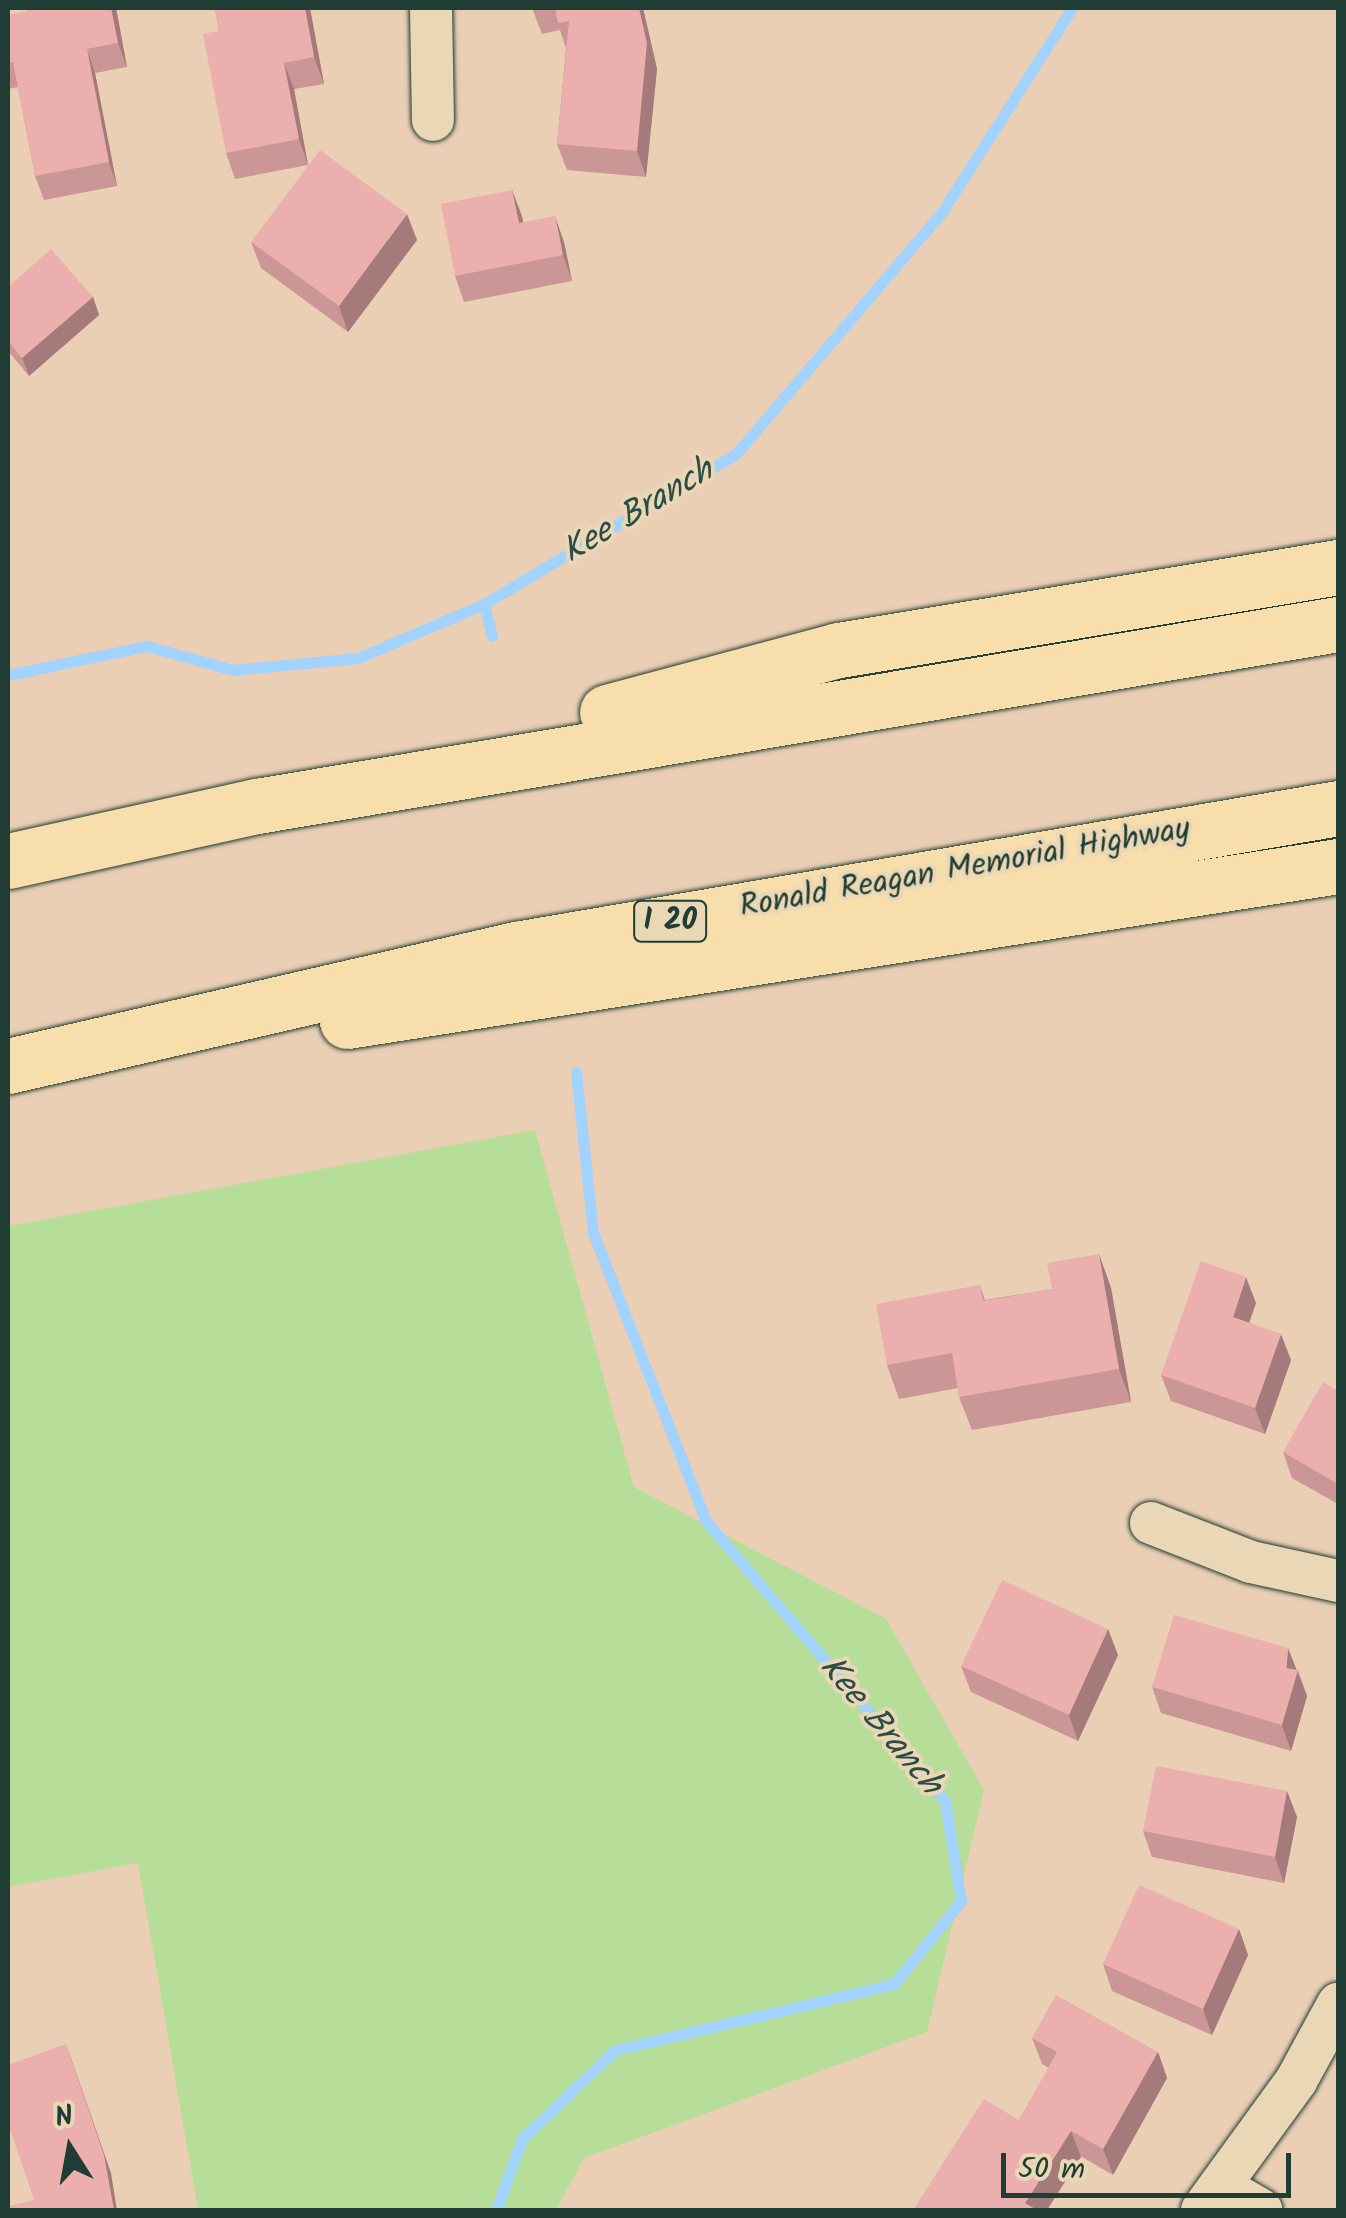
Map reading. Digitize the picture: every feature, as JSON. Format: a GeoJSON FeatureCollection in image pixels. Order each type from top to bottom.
{"type":"FeatureCollection","features":[{"type":"Feature","properties":{"kind":"highway"},"geometry":{"type":"LineString","coordinates":[[8,861],[257,806],[839,650],[1338,566]]}},
{"type":"Feature","properties":{"kind":"highway"},"geometry":{"type":"LineString","coordinates":[[257,806],[1338,624]]}},
{"type":"Feature","properties":{"kind":"highway","name":"Ronald Reagan Memorial Highway"},"geometry":{"type":"LineString","coordinates":[[8,1067],[516,949],[1338,808]]}},
{"type":"Feature","properties":{"kind":"highway"},"geometry":{"type":"LineString","coordinates":[[8,1067],[590,988],[1338,866]]}},
{"type":"Feature","properties":{"kind":"street"},"geometry":{"type":"LineString","coordinates":[[431,8],[433,120]]}},
{"type":"Feature","properties":{"kind":"street"},"geometry":{"type":"LineString","coordinates":[[1151,1523],[1252,1562],[1338,1581]]}},
{"type":"Feature","properties":{"kind":"street"},"geometry":{"type":"LineString","coordinates":[[1260,2210],[1211,2198],[1296,2082],[1338,2004]]}},
{"type":"Feature","properties":{"kind":"green space"},"geometry":{"type":"Polygon","coordinates":[[[535,1130],[634,1487],[886,1619],[984,1790],[927,2032],[584,2158],[556,2210],[198,2210],[138,1863],[8,1887],[8,1226],[535,1130]]]}},
{"type":"Feature","properties":{"kind":"building"},"geometry":{"type":"Polygon","coordinates":[[[26,8],[111,8],[118,43],[87,49],[109,162],[35,176],[13,62],[8,63],[8,15],[27,11],[26,8]]]}},
{"type":"Feature","properties":{"kind":"building"},"geometry":{"type":"Polygon","coordinates":[[[215,8],[305,8],[314,57],[284,63],[299,139],[226,153],[203,34],[219,31],[215,8]]]}},
{"type":"Feature","properties":{"kind":"building"},"geometry":{"type":"Polygon","coordinates":[[[555,8],[639,8],[647,43],[637,151],[557,144],[569,21],[558,23],[555,8]]]}},
{"type":"Feature","properties":{"kind":"building"},"geometry":{"type":"Polygon","coordinates":[[[320,150],[407,214],[339,306],[251,242],[320,150]]]}},
{"type":"Feature","properties":{"kind":"building"},"geometry":{"type":"Polygon","coordinates":[[[512,190],[519,223],[555,216],[563,255],[455,276],[441,204],[512,190]]]}},
{"type":"Feature","properties":{"kind":"building"},"geometry":{"type":"Polygon","coordinates":[[[51,249],[93,297],[22,358],[8,341],[8,287],[51,249]]]}},
{"type":"Feature","properties":{"kind":"building"},"geometry":{"type":"Polygon","coordinates":[[[1099,1254],[1119,1369],[959,1397],[952,1353],[887,1365],[876,1304],[980,1285],[983,1301],[1052,1289],[1047,1263],[1099,1254]]]}},
{"type":"Feature","properties":{"kind":"building"},"geometry":{"type":"Polygon","coordinates":[[[1201,1261],[1246,1277],[1233,1317],[1281,1334],[1255,1408],[1161,1375],[1201,1261]]]}},
{"type":"Feature","properties":{"kind":"building"},"geometry":{"type":"Polygon","coordinates":[[[1323,1382],[1338,1391],[1338,1484],[1283,1452],[1323,1382]]]}},
{"type":"Feature","properties":{"kind":"building"},"geometry":{"type":"Polygon","coordinates":[[[1002,1580],[1108,1629],[1069,1715],[961,1666],[1002,1580]]]}},
{"type":"Feature","properties":{"kind":"building"},"geometry":{"type":"Polygon","coordinates":[[[1174,1615],[1288,1648],[1286,1668],[1298,1670],[1282,1725],[1152,1687],[1174,1615]]]}},
{"type":"Feature","properties":{"kind":"building"},"geometry":{"type":"Polygon","coordinates":[[[1156,1766],[1287,1791],[1275,1857],[1143,1831],[1156,1766]]]}},
{"type":"Feature","properties":{"kind":"building"},"geometry":{"type":"Polygon","coordinates":[[[1139,1885],[1239,1929],[1203,2009],[1103,1964],[1139,1885]]]}},
{"type":"Feature","properties":{"kind":"building"},"geometry":{"type":"Polygon","coordinates":[[[1056,1995],[1158,2052],[1103,2149],[1071,2131],[1025,2203],[1037,2210],[913,2210],[984,2099],[1019,2120],[1057,2052],[1032,2038],[1056,1995]]]}},
{"type":"Feature","properties":{"kind":"building"},"geometry":{"type":"Polygon","coordinates":[[[66,2044],[104,2155],[114,2210],[8,2210],[8,2206],[34,2200],[8,2123],[8,2065],[66,2044]]]}},
{"type":"Feature","properties":{"kind":"waterway","name":"Kee Branch"},"geometry":{"type":"LineString","coordinates":[[8,675],[147,646],[233,670],[358,658],[484,604],[736,454],[942,212],[1072,8]]}},
{"type":"Feature","properties":{"kind":"waterway"},"geometry":{"type":"LineString","coordinates":[[484,604],[492,636]]}},
{"type":"Feature","properties":{"kind":"waterway","name":"Kee Branch"},"geometry":{"type":"LineString","coordinates":[[496,2210],[522,2139],[615,2050],[894,1984],[961,1901],[945,1801],[706,1521],[593,1233],[576,1072]]}}]}
